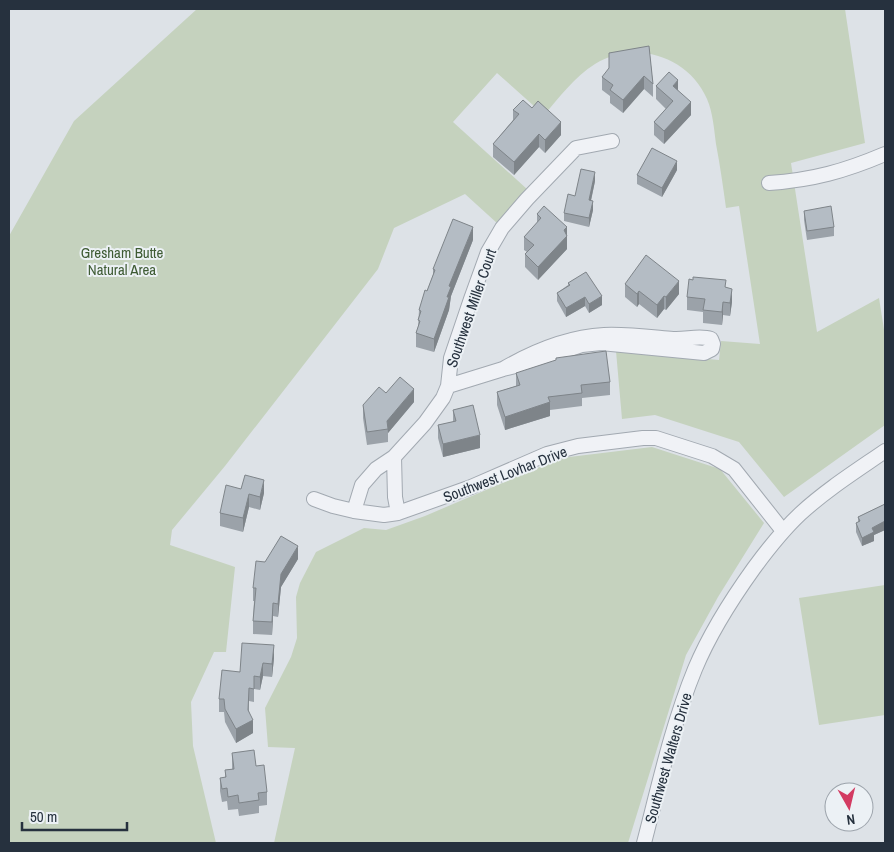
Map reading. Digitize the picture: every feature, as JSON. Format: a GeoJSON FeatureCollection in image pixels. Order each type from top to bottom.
{"type":"FeatureCollection","features":[{"type":"Feature","properties":{"kind":"street","name":"Southwest Miller Court"},"geometry":{"type":"LineString","coordinates":[[354,511],[362,485],[376,469],[394,457],[436,410],[448,386],[451,358],[488,252],[502,228],[527,198],[576,148],[612,141]]}},
{"type":"Feature","properties":{"kind":"street"},"geometry":{"type":"LineString","coordinates":[[769,183],[800,181],[830,174],[885,154]]}},
{"type":"Feature","properties":{"kind":"street"},"geometry":{"type":"LineString","coordinates":[[448,386],[536,361],[582,345],[601,343],[704,353],[712,349],[714,344],[711,339],[704,337],[687,340],[621,335],[586,336],[528,354],[503,369]]}},
{"type":"Feature","properties":{"kind":"street","name":"Southwest Lovhar Drive"},"geometry":{"type":"LineString","coordinates":[[314,499],[354,511],[384,515],[398,514],[471,487],[546,454],[578,446],[656,438],[726,462],[734,468],[783,531]]}},
{"type":"Feature","properties":{"kind":"street","name":"Southwest Walters Drive"},"geometry":{"type":"LineString","coordinates":[[644,843],[674,728],[696,668],[725,610],[783,531],[800,514],[830,489],[885,450]]}},
{"type":"Feature","properties":{"kind":"street"},"geometry":{"type":"LineString","coordinates":[[394,457],[395,497],[398,514]]}},
{"type":"Feature","properties":{"kind":"green space","name":"Gresham Butte Natural Area"},"geometry":{"type":"Polygon","coordinates":[[[197,9],[845,9],[865,143],[791,163],[817,332],[879,298],[885,336],[885,425],[784,497],[739,442],[655,415],[622,419],[616,351],[719,360],[721,341],[760,344],[739,206],[726,208],[709,104],[699,84],[687,72],[674,62],[659,56],[643,53],[626,53],[610,57],[595,64],[574,81],[544,115],[497,73],[453,122],[528,190],[498,224],[465,194],[394,228],[378,269],[225,466],[172,530],[170,545],[235,567],[226,652],[214,652],[191,702],[193,746],[216,843],[9,843],[9,236],[74,121],[197,9]]]}},
{"type":"Feature","properties":{"kind":"green space"},"geometry":{"type":"Polygon","coordinates":[[[652,447],[720,469],[764,523],[718,597],[686,655],[628,843],[274,843],[295,748],[268,747],[265,708],[291,657],[297,638],[296,597],[300,583],[316,552],[364,528],[386,530],[425,516],[561,458],[652,447]]]}},
{"type":"Feature","properties":{"kind":"green space"},"geometry":{"type":"Polygon","coordinates":[[[885,585],[885,715],[819,725],[799,598],[885,585]]]}},
{"type":"Feature","properties":{"kind":"building"},"geometry":{"type":"Polygon","coordinates":[[[649,46],[653,84],[644,76],[623,100],[610,90],[613,85],[602,77],[609,68],[609,53],[649,46]]]}},
{"type":"Feature","properties":{"kind":"building"},"geometry":{"type":"Polygon","coordinates":[[[669,72],[678,80],[673,86],[691,102],[664,131],[654,122],[673,101],[656,86],[669,72]]]}},
{"type":"Feature","properties":{"kind":"building"},"geometry":{"type":"Polygon","coordinates":[[[523,100],[532,108],[538,101],[561,122],[545,140],[539,134],[514,162],[493,144],[519,114],[513,110],[523,100]]]}},
{"type":"Feature","properties":{"kind":"building"},"geometry":{"type":"Polygon","coordinates":[[[652,148],[677,161],[662,188],[637,175],[652,148]]]}},
{"type":"Feature","properties":{"kind":"building"},"geometry":{"type":"Polygon","coordinates":[[[581,169],[595,172],[589,200],[593,201],[589,218],[564,213],[568,194],[575,196],[581,169]]]}},
{"type":"Feature","properties":{"kind":"building"},"geometry":{"type":"Polygon","coordinates":[[[544,206],[567,227],[564,230],[567,236],[538,267],[525,254],[534,245],[524,237],[541,218],[537,214],[544,206]]]}},
{"type":"Feature","properties":{"kind":"building"},"geometry":{"type":"Polygon","coordinates":[[[831,206],[834,227],[807,231],[804,211],[831,206]]]}},
{"type":"Feature","properties":{"kind":"building"},"geometry":{"type":"Polygon","coordinates":[[[453,219],[473,227],[449,286],[451,287],[447,297],[449,297],[434,339],[416,333],[420,321],[418,320],[421,311],[419,310],[453,219]]]}},
{"type":"Feature","properties":{"kind":"building"},"geometry":{"type":"Polygon","coordinates":[[[646,255],[679,281],[657,305],[639,291],[637,294],[625,284],[646,255]]]}},
{"type":"Feature","properties":{"kind":"building"},"geometry":{"type":"Polygon","coordinates":[[[586,272],[602,296],[589,304],[585,297],[566,308],[557,293],[570,285],[568,283],[586,272]]]}},
{"type":"Feature","properties":{"kind":"building"},"geometry":{"type":"Polygon","coordinates":[[[693,277],[726,280],[725,287],[732,289],[730,303],[723,302],[722,312],[703,310],[705,299],[687,297],[689,279],[693,280],[693,277]]]}},
{"type":"Feature","properties":{"kind":"building"},"geometry":{"type":"Polygon","coordinates":[[[606,351],[610,382],[581,385],[582,393],[548,397],[550,402],[505,417],[497,392],[520,385],[516,373],[556,360],[556,358],[606,351]]]}},
{"type":"Feature","properties":{"kind":"building"},"geometry":{"type":"Polygon","coordinates":[[[400,377],[414,389],[387,421],[388,429],[367,432],[363,405],[379,387],[386,393],[400,377]]]}},
{"type":"Feature","properties":{"kind":"building"},"geometry":{"type":"Polygon","coordinates":[[[473,405],[480,435],[443,444],[438,425],[456,421],[453,410],[473,405]]]}},
{"type":"Feature","properties":{"kind":"building"},"geometry":{"type":"Polygon","coordinates":[[[245,475],[264,480],[260,497],[249,494],[243,518],[220,513],[226,485],[241,489],[245,475]]]}},
{"type":"Feature","properties":{"kind":"building"},"geometry":{"type":"Polygon","coordinates":[[[885,504],[885,521],[872,528],[874,532],[862,538],[856,523],[860,521],[858,517],[885,504]]]}},
{"type":"Feature","properties":{"kind":"building"},"geometry":{"type":"Polygon","coordinates":[[[281,536],[298,546],[281,574],[278,604],[273,603],[272,622],[253,621],[256,588],[253,588],[256,561],[265,562],[281,536]]]}},
{"type":"Feature","properties":{"kind":"building"},"geometry":{"type":"Polygon","coordinates":[[[242,643],[274,645],[272,664],[263,663],[260,677],[254,676],[254,689],[249,688],[248,710],[253,720],[236,729],[225,709],[224,699],[219,699],[222,670],[240,672],[242,643]]]}},
{"type":"Feature","properties":{"kind":"building"},"geometry":{"type":"Polygon","coordinates":[[[254,750],[256,766],[264,765],[267,792],[258,793],[259,800],[239,803],[238,795],[228,797],[227,788],[222,789],[220,778],[226,777],[225,770],[234,769],[232,753],[254,750]]]}}]}
